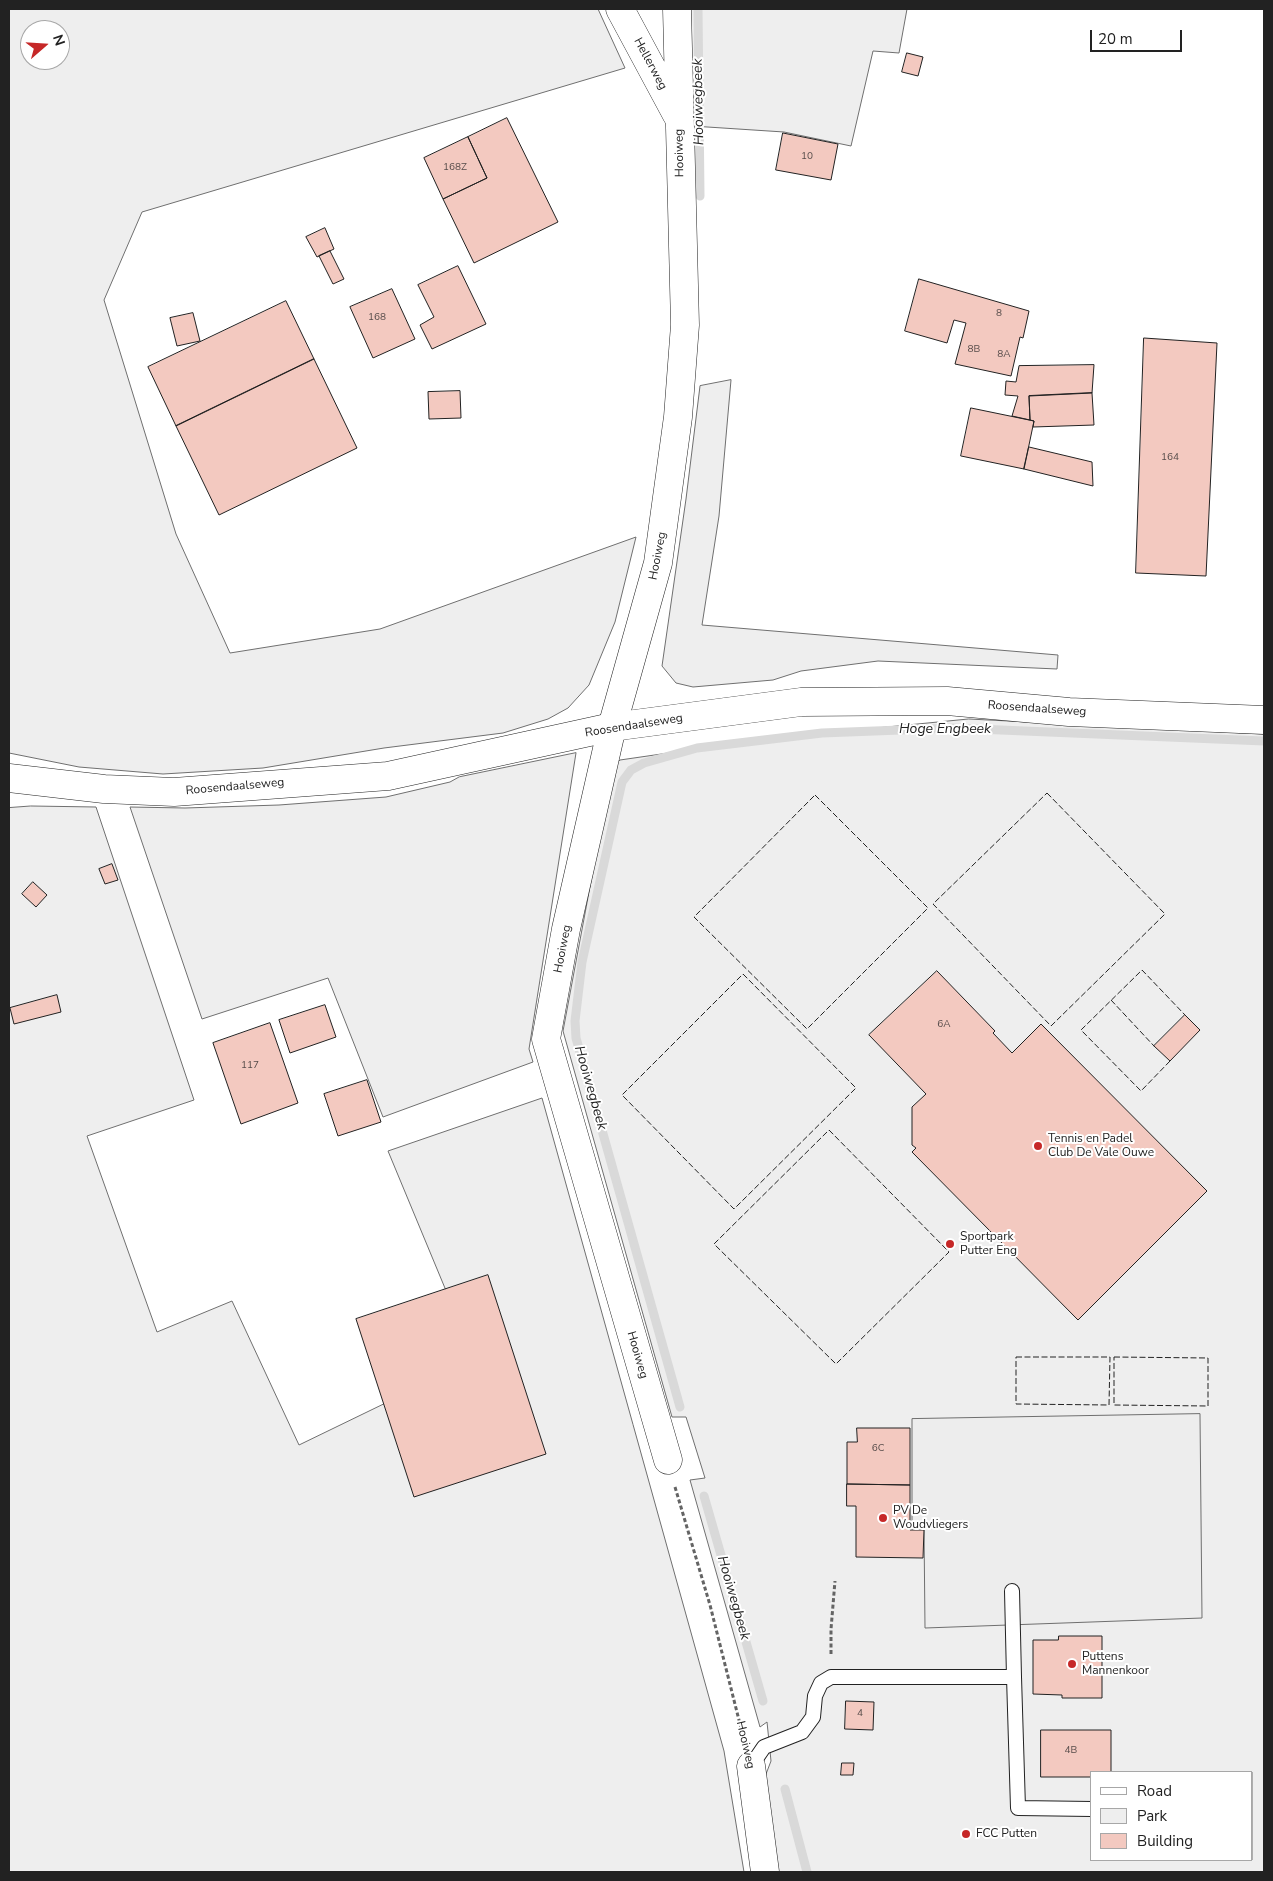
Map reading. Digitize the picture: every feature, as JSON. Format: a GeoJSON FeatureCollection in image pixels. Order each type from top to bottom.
{"type":"FeatureCollection","features":[{"type":"Feature","properties":{"kind":"street","name":"Hellerweg"},"geometry":{"type":"LineString","coordinates":[[620,9],[679,119]]}},
{"type":"Feature","properties":{"kind":"street","name":"Hooiweg"},"geometry":{"type":"LineString","coordinates":[[668,1460],[546,1039],[566,929],[612,727],[658,563],[678,418],[684,325],[677,9]]}},
{"type":"Feature","properties":{"kind":"street","name":"Roosendaalseweg"},"geometry":{"type":"LineString","coordinates":[[9,778],[104,789],[174,792],[388,776],[612,727],[801,702],[947,701],[1069,712],[1264,720]]}},
{"type":"Feature","properties":{"kind":"street","name":"Hooiweg"},"geometry":{"type":"LineString","coordinates":[[751,1766],[765,1872]]}},
{"type":"Feature","properties":{"kind":"lane"},"geometry":{"type":"LineString","coordinates":[[1012,1591],[1018,1808],[1090,1809]]}},
{"type":"Feature","properties":{"kind":"lane"},"geometry":{"type":"LineString","coordinates":[[751,1766],[764,1747],[802,1732],[813,1717],[815,1696],[821,1683],[831,1677],[1014,1677]]}},
{"type":"Feature","properties":{"kind":"path","name":"Hooiweg"},"geometry":{"type":"LineString","coordinates":[[668,1460],[710,1605],[751,1766]]}},
{"type":"Feature","properties":{"kind":"path"},"geometry":{"type":"LineString","coordinates":[[831,1677],[831,1629],[836,1581]]}},
{"type":"Feature","properties":{"kind":"green space"},"geometry":{"type":"Polygon","coordinates":[[[9,9],[598,9],[625,68],[142,212],[104,300],[176,534],[230,653],[380,629],[636,537],[615,622],[589,685],[568,708],[548,719],[503,733],[384,748],[263,768],[163,774],[79,767],[9,753],[9,9]]]}},
{"type":"Feature","properties":{"kind":"green space"},"geometry":{"type":"Polygon","coordinates":[[[691,9],[907,9],[899,53],[873,51],[851,146],[784,132],[692,126],[691,9]]]}},
{"type":"Feature","properties":{"kind":"green space"},"geometry":{"type":"Polygon","coordinates":[[[731,380],[719,516],[702,625],[1058,655],[1057,669],[878,661],[801,671],[773,680],[693,687],[676,683],[662,666],[700,386],[731,380]]]}},
{"type":"Feature","properties":{"kind":"green space","name":"Sportpark Putter Eng"},"geometry":{"type":"Polygon","coordinates":[[[969,719],[1264,734],[1264,1872],[775,1872],[765,1798],[766,1774],[771,1761],[767,1722],[760,1727],[690,1480],[705,1478],[686,1417],[672,1417],[563,1031],[611,768],[620,760],[765,739],[969,719]]]}},
{"type":"Feature","properties":{"kind":"green space"},"geometry":{"type":"Polygon","coordinates":[[[576,753],[529,1049],[533,1062],[383,1117],[328,978],[202,1019],[130,807],[185,808],[279,805],[386,797],[450,782],[459,777],[576,753]]]}},
{"type":"Feature","properties":{"kind":"green space"},"geometry":{"type":"Polygon","coordinates":[[[31,806],[96,807],[194,1100],[87,1136],[157,1332],[232,1301],[299,1445],[499,1348],[447,1293],[388,1151],[542,1098],[724,1751],[744,1872],[9,1872],[9,808],[31,806]]]}},
{"type":"Feature","properties":{"kind":"shaded area"},"geometry":{"type":"Polygon","coordinates":[[[1200,1414],[1202,1618],[925,1628],[924,1529],[912,1529],[912,1419],[1200,1414]]]}},
{"type":"Feature","properties":{"kind":"building"},"geometry":{"type":"Polygon","coordinates":[[[907,53],[923,57],[918,76],[902,72],[907,53]]]}},
{"type":"Feature","properties":{"kind":"building"},"geometry":{"type":"Polygon","coordinates":[[[507,118],[558,222],[474,263],[443,199],[487,178],[468,137],[507,118]]]}},
{"type":"Feature","properties":{"kind":"building"},"geometry":{"type":"Polygon","coordinates":[[[783,133],[838,144],[831,180],[776,170],[783,133]]]}},
{"type":"Feature","properties":{"kind":"building"},"geometry":{"type":"Polygon","coordinates":[[[468,137],[487,178],[443,199],[424,158],[468,137]]]}},
{"type":"Feature","properties":{"kind":"building"},"geometry":{"type":"Polygon","coordinates":[[[325,228],[334,249],[317,257],[306,237],[325,228]]]}},
{"type":"Feature","properties":{"kind":"building"},"geometry":{"type":"Polygon","coordinates":[[[330,251],[344,279],[333,284],[319,256],[330,251]]]}},
{"type":"Feature","properties":{"kind":"building"},"geometry":{"type":"Polygon","coordinates":[[[458,266],[486,324],[432,349],[420,325],[434,317],[418,285],[458,266]]]}},
{"type":"Feature","properties":{"kind":"building"},"geometry":{"type":"Polygon","coordinates":[[[919,279],[1029,311],[1023,338],[1020,337],[1011,376],[955,364],[966,323],[954,320],[947,343],[905,331],[919,279]]]}},
{"type":"Feature","properties":{"kind":"building"},"geometry":{"type":"Polygon","coordinates":[[[392,289],[415,339],[373,358],[350,307],[392,289]]]}},
{"type":"Feature","properties":{"kind":"building"},"geometry":{"type":"Polygon","coordinates":[[[286,301],[314,359],[176,426],[148,367],[286,301]]]}},
{"type":"Feature","properties":{"kind":"building"},"geometry":{"type":"Polygon","coordinates":[[[193,313],[200,341],[177,346],[170,318],[193,313]]]}},
{"type":"Feature","properties":{"kind":"building"},"geometry":{"type":"Polygon","coordinates":[[[1144,338],[1217,343],[1206,576],[1136,573],[1144,338]]]}},
{"type":"Feature","properties":{"kind":"building"},"geometry":{"type":"Polygon","coordinates":[[[314,359],[357,448],[219,515],[176,426],[314,359]]]}},
{"type":"Feature","properties":{"kind":"building"},"geometry":{"type":"Polygon","coordinates":[[[1094,365],[1092,393],[1029,396],[1030,420],[1012,416],[1018,396],[1005,395],[1006,381],[1016,382],[1019,366],[1094,365]]]}},
{"type":"Feature","properties":{"kind":"building"},"geometry":{"type":"Polygon","coordinates":[[[460,391],[461,418],[429,419],[428,392],[460,391]]]}},
{"type":"Feature","properties":{"kind":"building"},"geometry":{"type":"Polygon","coordinates":[[[1092,393],[1094,425],[1033,427],[1034,421],[1030,420],[1029,396],[1092,393]]]}},
{"type":"Feature","properties":{"kind":"building"},"geometry":{"type":"Polygon","coordinates":[[[971,408],[1034,421],[1024,469],[961,456],[971,408]]]}},
{"type":"Feature","properties":{"kind":"building"},"geometry":{"type":"Polygon","coordinates":[[[1029,447],[1092,462],[1093,486],[1024,469],[1029,447]]]}},
{"type":"Feature","properties":{"kind":"building"},"geometry":{"type":"Polygon","coordinates":[[[112,864],[118,880],[105,884],[99,869],[112,864]]]}},
{"type":"Feature","properties":{"kind":"building"},"geometry":{"type":"Polygon","coordinates":[[[33,882],[47,895],[36,907],[22,894],[33,882]]]}},
{"type":"Feature","properties":{"kind":"building","name":"Tennis en Padel Club De Vale Ouwe"},"geometry":{"type":"Polygon","coordinates":[[[937,971],[995,1031],[993,1033],[1012,1053],[1041,1024],[1207,1191],[1078,1320],[912,1152],[916,1148],[912,1145],[912,1107],[926,1094],[869,1035],[937,971]]]}},
{"type":"Feature","properties":{"kind":"building"},"geometry":{"type":"Polygon","coordinates":[[[57,995],[61,1012],[14,1024],[10,1008],[57,995]]]}},
{"type":"Feature","properties":{"kind":"building"},"geometry":{"type":"Polygon","coordinates":[[[325,1005],[336,1037],[290,1053],[279,1020],[325,1005]]]}},
{"type":"Feature","properties":{"kind":"building"},"geometry":{"type":"Polygon","coordinates":[[[1185,1015],[1200,1030],[1170,1061],[1154,1046],[1185,1015]]]}},
{"type":"Feature","properties":{"kind":"building"},"geometry":{"type":"Polygon","coordinates":[[[270,1023],[298,1103],[241,1124],[213,1043],[270,1023]]]}},
{"type":"Feature","properties":{"kind":"building"},"geometry":{"type":"Polygon","coordinates":[[[367,1080],[381,1122],[338,1136],[324,1094],[367,1080]]]}},
{"type":"Feature","properties":{"kind":"building"},"geometry":{"type":"Polygon","coordinates":[[[488,1275],[546,1454],[414,1497],[356,1319],[488,1275]]]}},
{"type":"Feature","properties":{"kind":"building"},"geometry":{"type":"Polygon","coordinates":[[[857,1428],[910,1428],[910,1485],[847,1484],[847,1442],[857,1442],[857,1428]]]}},
{"type":"Feature","properties":{"kind":"building","name":"PV De Woudvliegers"},"geometry":{"type":"Polygon","coordinates":[[[847,1484],[910,1485],[910,1530],[924,1530],[923,1558],[856,1557],[856,1506],[847,1506],[847,1484]]]}},
{"type":"Feature","properties":{"kind":"building"},"geometry":{"type":"Polygon","coordinates":[[[1059,1636],[1102,1636],[1102,1698],[1062,1698],[1062,1695],[1033,1694],[1033,1640],[1058,1640],[1059,1636]]]}},
{"type":"Feature","properties":{"kind":"building"},"geometry":{"type":"Polygon","coordinates":[[[846,1701],[874,1702],[873,1730],[845,1729],[846,1701]]]}},
{"type":"Feature","properties":{"kind":"building"},"geometry":{"type":"Polygon","coordinates":[[[1041,1730],[1111,1730],[1111,1771],[1090,1771],[1090,1777],[1041,1777],[1041,1730]]]}},
{"type":"Feature","properties":{"kind":"building"},"geometry":{"type":"Polygon","coordinates":[[[842,1763],[854,1763],[853,1775],[841,1775],[842,1763]]]}},
{"type":"Feature","properties":{"kind":"waterway","name":"Hooiwegbeek"},"geometry":{"type":"LineString","coordinates":[[698,9],[700,196]]}},
{"type":"Feature","properties":{"kind":"waterway","name":"Hooiwegbeek"},"geometry":{"type":"LineString","coordinates":[[680,1407],[576,1038],[575,1021],[582,962],[622,782],[631,770],[644,763],[697,748],[822,733],[953,728],[1264,741]]}},
{"type":"Feature","properties":{"kind":"waterway","name":"Hooiwegbeek"},"geometry":{"type":"LineString","coordinates":[[704,1496],[763,1701]]}},
{"type":"Feature","properties":{"kind":"waterway","name":"Hooiwegbeek"},"geometry":{"type":"LineString","coordinates":[[785,1789],[807,1872]]}},
{"type":"Feature","properties":{"kind":"fence"},"geometry":{"type":"LineString","coordinates":[[1047,793],[1165,914],[1051,1026],[933,904],[1047,793]]}},
{"type":"Feature","properties":{"kind":"fence"},"geometry":{"type":"LineString","coordinates":[[815,795],[928,908],[807,1029],[694,917],[815,795]]}},
{"type":"Feature","properties":{"kind":"fence"},"geometry":{"type":"LineString","coordinates":[[1170,1061],[1141,1091],[1081,1030],[1142,970],[1185,1015]]}},
{"type":"Feature","properties":{"kind":"fence"},"geometry":{"type":"LineString","coordinates":[[743,974],[856,1088],[734,1209],[622,1095],[743,974]]}},
{"type":"Feature","properties":{"kind":"fence"},"geometry":{"type":"LineString","coordinates":[[1111,1000],[1154,1046]]}},
{"type":"Feature","properties":{"kind":"fence"},"geometry":{"type":"LineString","coordinates":[[829,1130],[949,1252],[836,1364],[714,1244],[829,1130]]}},
{"type":"Feature","properties":{"kind":"fence"},"geometry":{"type":"LineString","coordinates":[[1016,1357],[1110,1357],[1109,1405],[1016,1404],[1016,1357]]}},
{"type":"Feature","properties":{"kind":"fence"},"geometry":{"type":"LineString","coordinates":[[1114,1357],[1208,1358],[1208,1406],[1114,1405],[1114,1357]]}},
{"type":"Feature","properties":{"kind":"place","name":"Tennis en Padel Club De Vale Ouwe"},"geometry":{"type":"Point","coordinates":[1038,1146]}},
{"type":"Feature","properties":{"kind":"place","name":"Sportpark Putter Eng"},"geometry":{"type":"Point","coordinates":[950,1244]}},
{"type":"Feature","properties":{"kind":"place","name":"PV De Woudvliegers"},"geometry":{"type":"Point","coordinates":[883,1518]}},
{"type":"Feature","properties":{"kind":"place","name":"Puttens Mannenkoor"},"geometry":{"type":"Point","coordinates":[1072,1664]}},
{"type":"Feature","properties":{"kind":"place","name":"FCC Putten"},"geometry":{"type":"Point","coordinates":[966,1834]}},
{"type":"Feature","properties":{"kind":"water label","name":"Hoge Engbeek"},"geometry":{"type":"Point","coordinates":[945,730]}}]}
